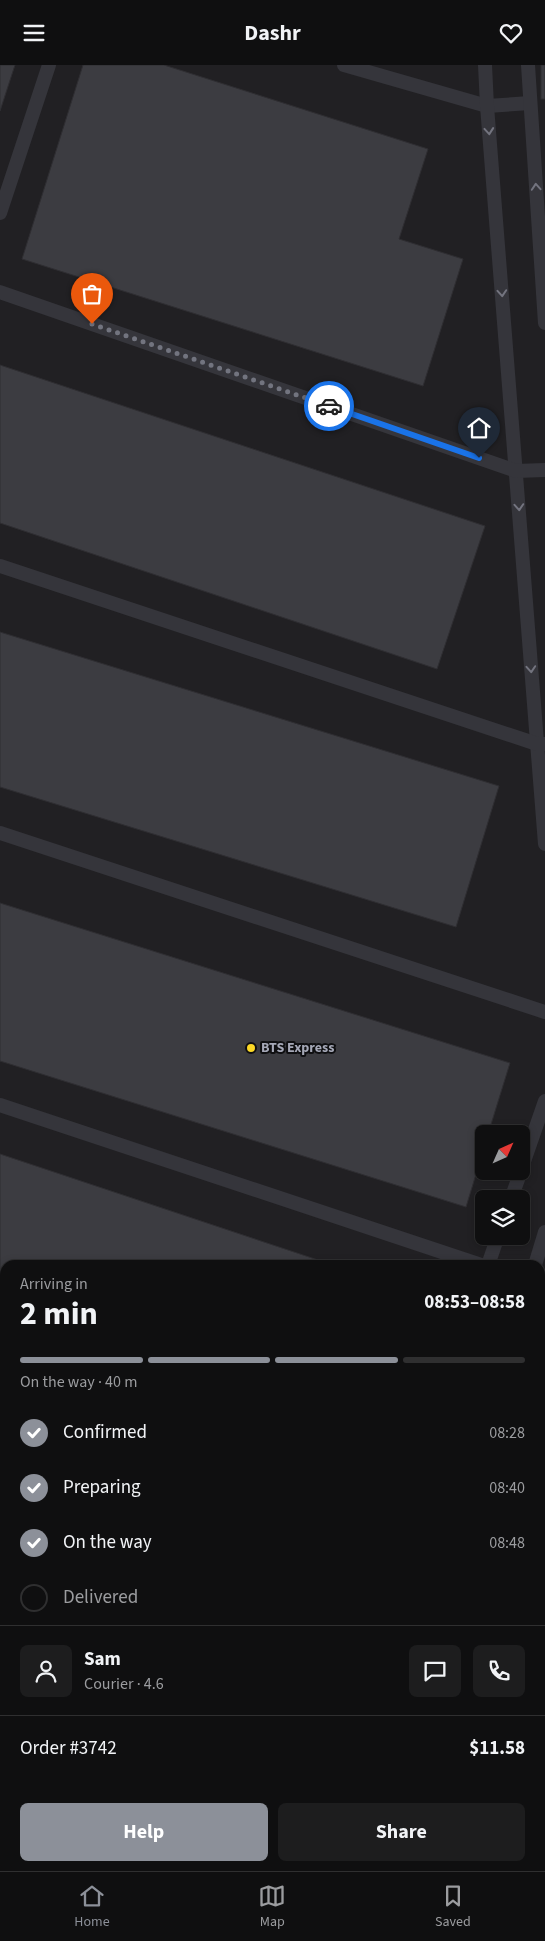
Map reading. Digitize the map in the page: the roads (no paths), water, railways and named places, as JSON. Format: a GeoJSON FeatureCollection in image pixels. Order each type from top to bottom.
{"type":"FeatureCollection","features":[{"type":"Feature","properties":{"kind":"lane"},"geometry":{"type":"LineString","coordinates":[[0,213],[49,65]]}},
{"type":"Feature","properties":{"kind":"lane"},"geometry":{"type":"LineString","coordinates":[[344,65],[487,106],[530,103]]}},
{"type":"Feature","properties":{"kind":"lane"},"geometry":{"type":"LineString","coordinates":[[485,65],[516,471],[541,744],[545,844]]}},
{"type":"Feature","properties":{"kind":"lane"},"geometry":{"type":"LineString","coordinates":[[528,65],[545,323]]}},
{"type":"Feature","properties":{"kind":"lane"},"geometry":{"type":"LineString","coordinates":[[0,292],[516,471],[545,470]]}},
{"type":"Feature","properties":{"kind":"lane"},"geometry":{"type":"LineString","coordinates":[[0,566],[541,744]]}},
{"type":"Feature","properties":{"kind":"lane"},"geometry":{"type":"LineString","coordinates":[[0,833],[545,1011]]}},
{"type":"Feature","properties":{"kind":"lane"},"geometry":{"type":"LineString","coordinates":[[530,1144],[545,1101]]}},
{"type":"Feature","properties":{"kind":"lane"},"geometry":{"type":"LineString","coordinates":[[0,1105],[467,1260]]}},
{"type":"Feature","properties":{"kind":"lane"},"geometry":{"type":"LineString","coordinates":[[537,1260],[545,1232]]}},
{"type":"Feature","properties":{"kind":"lane"},"geometry":{"type":"LineString","coordinates":[[490,1260],[495,1245]]}},
{"type":"Feature","properties":{"kind":"place","name":"BTS Express"},"geometry":{"type":"Point","coordinates":[251,1048]}}]}
